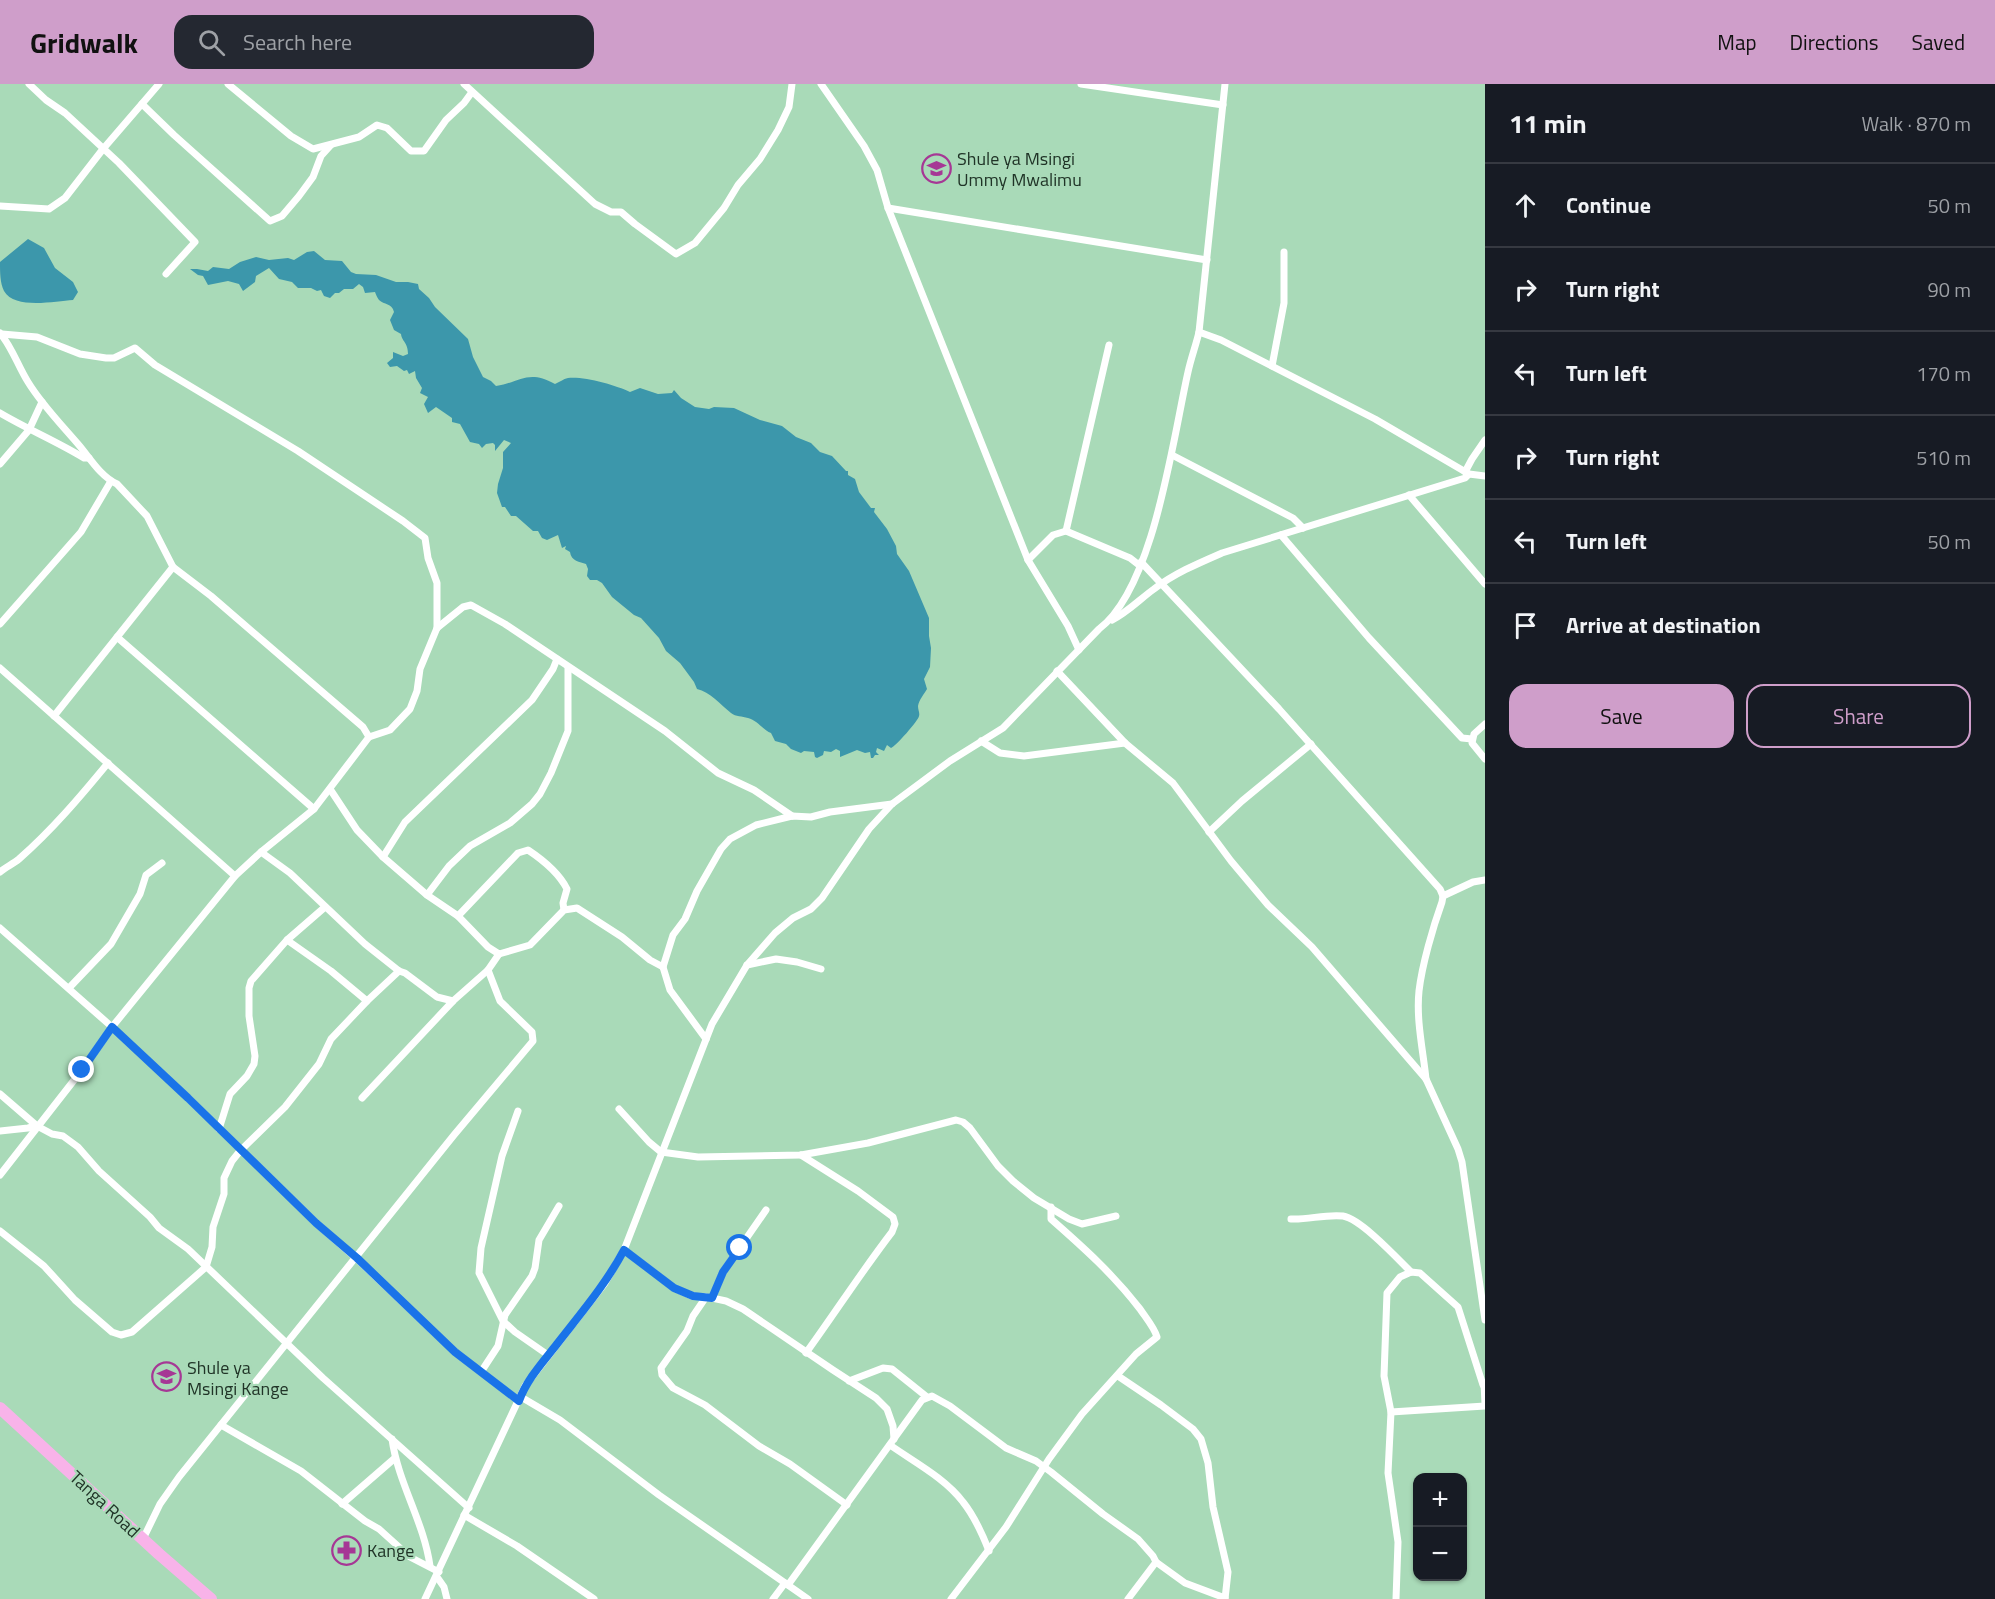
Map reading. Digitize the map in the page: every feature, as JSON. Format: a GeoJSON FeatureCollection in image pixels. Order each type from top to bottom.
{"type":"FeatureCollection","features":[{"type":"Feature","properties":{"kind":"highway","name":"Tanga Road"},"geometry":{"type":"LineString","coordinates":[[0,1408],[211,1599]]}},
{"type":"Feature","properties":{"kind":"street"},"geometry":{"type":"LineString","coordinates":[[29,84],[104,149],[195,242],[166,274]]}},
{"type":"Feature","properties":{"kind":"street"},"geometry":{"type":"LineString","coordinates":[[0,206],[49,209],[65,198],[159,84]]}},
{"type":"Feature","properties":{"kind":"street"},"geometry":{"type":"LineString","coordinates":[[228,84],[237,87],[291,136],[313,149],[359,137],[377,125],[387,128],[411,151],[424,151],[446,120],[465,103],[472,92]]}},
{"type":"Feature","properties":{"kind":"street"},"geometry":{"type":"LineString","coordinates":[[464,84],[595,204],[611,212],[621,212],[676,254],[695,243],[760,159],[789,107],[792,84]]}},
{"type":"Feature","properties":{"kind":"street"},"geometry":{"type":"LineString","coordinates":[[821,84],[864,146],[877,170],[888,208],[1028,560],[1068,626],[1079,650]]}},
{"type":"Feature","properties":{"kind":"street"},"geometry":{"type":"LineString","coordinates":[[1082,84],[1223,105]]}},
{"type":"Feature","properties":{"kind":"street"},"geometry":{"type":"LineString","coordinates":[[1110,621],[1123,601],[1153,529],[1199,332],[1225,84]]}},
{"type":"Feature","properties":{"kind":"street"},"geometry":{"type":"LineString","coordinates":[[142,104],[270,221],[282,216],[299,196],[313,177],[321,156],[331,145]]}},
{"type":"Feature","properties":{"kind":"street"},"geometry":{"type":"LineString","coordinates":[[888,208],[1207,260]]}},
{"type":"Feature","properties":{"kind":"street"},"geometry":{"type":"LineString","coordinates":[[1272,366],[1284,303],[1284,252]]}},
{"type":"Feature","properties":{"kind":"street"},"geometry":{"type":"LineString","coordinates":[[1199,332],[1221,340],[1375,419],[1467,473],[1485,476]]}},
{"type":"Feature","properties":{"kind":"street"},"geometry":{"type":"LineString","coordinates":[[1,334],[42,402],[89,458],[147,516],[173,567],[211,596],[354,719],[366,730],[369,737]]}},
{"type":"Feature","properties":{"kind":"street"},"geometry":{"type":"LineString","coordinates":[[0,1175],[82,1070],[112,1027],[235,876],[314,809],[369,737],[390,730],[410,709],[417,691],[420,669],[437,628],[436,584],[425,538],[403,521],[298,452],[156,365],[135,348],[114,358],[106,358],[80,354],[37,337],[1,334]]}},
{"type":"Feature","properties":{"kind":"street"},"geometry":{"type":"LineString","coordinates":[[1066,531],[1109,345]]}},
{"type":"Feature","properties":{"kind":"street"},"geometry":{"type":"LineString","coordinates":[[0,464],[28,430],[42,402]]}},
{"type":"Feature","properties":{"kind":"street"},"geometry":{"type":"LineString","coordinates":[[0,412],[28,430],[55,441],[84,458],[89,458]]}},
{"type":"Feature","properties":{"kind":"street"},"geometry":{"type":"LineString","coordinates":[[425,1599],[525,1386],[605,1283],[624,1250],[712,1024],[747,964],[792,918],[811,909],[822,898],[869,829],[892,804],[950,761],[1003,728],[1099,629],[1124,614],[1162,584],[1194,564],[1222,553],[1465,478],[1472,459],[1485,440]]}},
{"type":"Feature","properties":{"kind":"street"},"geometry":{"type":"LineString","coordinates":[[1172,454],[1293,518],[1304,528]]}},
{"type":"Feature","properties":{"kind":"street"},"geometry":{"type":"LineString","coordinates":[[0,624],[81,532],[111,481]]}},
{"type":"Feature","properties":{"kind":"street"},"geometry":{"type":"LineString","coordinates":[[1409,495],[1485,584]]}},
{"type":"Feature","properties":{"kind":"street"},"geometry":{"type":"LineString","coordinates":[[1028,560],[1053,535],[1066,531],[1130,558],[1139,565],[1141,562]]}},
{"type":"Feature","properties":{"kind":"street"},"geometry":{"type":"LineString","coordinates":[[1281,534],[1369,638],[1462,738],[1472,739]]}},
{"type":"Feature","properties":{"kind":"street"},"geometry":{"type":"LineString","coordinates":[[1141,562],[1311,744],[1433,881],[1443,896]]}},
{"type":"Feature","properties":{"kind":"street"},"geometry":{"type":"LineString","coordinates":[[54,716],[173,567]]}},
{"type":"Feature","properties":{"kind":"street"},"geometry":{"type":"LineString","coordinates":[[437,628],[463,607],[471,605],[505,624],[665,731],[718,773],[754,790],[792,816]]}},
{"type":"Feature","properties":{"kind":"street"},"geometry":{"type":"LineString","coordinates":[[117,637],[314,809]]}},
{"type":"Feature","properties":{"kind":"street"},"geometry":{"type":"LineString","coordinates":[[383,857],[405,822],[532,700],[557,659]]}},
{"type":"Feature","properties":{"kind":"street"},"geometry":{"type":"LineString","coordinates":[[428,895],[449,866],[470,846],[510,823],[540,794],[568,731],[568,667]]}},
{"type":"Feature","properties":{"kind":"street"},"geometry":{"type":"LineString","coordinates":[[0,668],[235,876]]}},
{"type":"Feature","properties":{"kind":"street"},"geometry":{"type":"LineString","coordinates":[[1057,671],[1125,744],[1173,783],[1209,832],[1269,905],[1312,947],[1426,1079],[1462,1162],[1485,1320]]}},
{"type":"Feature","properties":{"kind":"street"},"geometry":{"type":"LineString","coordinates":[[1485,724],[1472,739],[1472,743],[1485,759]]}},
{"type":"Feature","properties":{"kind":"street"},"geometry":{"type":"LineString","coordinates":[[981,741],[1000,753],[1024,756],[1125,744]]}},
{"type":"Feature","properties":{"kind":"street"},"geometry":{"type":"LineString","coordinates":[[1209,832],[1242,801],[1311,744]]}},
{"type":"Feature","properties":{"kind":"street"},"geometry":{"type":"LineString","coordinates":[[0,872],[16,862],[44,836],[108,763]]}},
{"type":"Feature","properties":{"kind":"street"},"geometry":{"type":"LineString","coordinates":[[330,789],[357,830],[383,857],[428,895],[458,916],[488,947],[499,954]]}},
{"type":"Feature","properties":{"kind":"street"},"geometry":{"type":"LineString","coordinates":[[706,1039],[670,990],[663,967],[674,935],[685,919],[697,891],[721,849],[730,838],[756,825],[792,816],[811,817],[830,812],[892,804]]}},
{"type":"Feature","properties":{"kind":"street"},"geometry":{"type":"LineString","coordinates":[[458,916],[518,853],[528,850],[550,867],[565,884],[567,889],[563,903],[564,910]]}},
{"type":"Feature","properties":{"kind":"street"},"geometry":{"type":"LineString","coordinates":[[261,852],[290,873],[365,944],[399,971],[437,996],[453,1001]]}},
{"type":"Feature","properties":{"kind":"street"},"geometry":{"type":"LineString","coordinates":[[69,988],[111,944],[140,894],[146,875],[162,863]]}},
{"type":"Feature","properties":{"kind":"street"},"geometry":{"type":"LineString","coordinates":[[1426,1079],[1419,1022],[1419,991],[1443,896],[1473,882],[1485,880]]}},
{"type":"Feature","properties":{"kind":"street"},"geometry":{"type":"LineString","coordinates":[[219,1129],[230,1094],[247,1076],[254,1064],[255,1056],[249,1016],[251,981],[287,940],[325,907]]}},
{"type":"Feature","properties":{"kind":"street"},"geometry":{"type":"LineString","coordinates":[[362,1098],[453,1001],[488,970],[499,954],[530,945],[564,910],[577,908],[663,967]]}},
{"type":"Feature","properties":{"kind":"street"},"geometry":{"type":"LineString","coordinates":[[0,928],[112,1027],[316,1223],[357,1258],[455,1352],[520,1399],[560,1420],[659,1495],[808,1599]]}},
{"type":"Feature","properties":{"kind":"street"},"geometry":{"type":"LineString","coordinates":[[287,940],[331,971],[367,1001]]}},
{"type":"Feature","properties":{"kind":"street"},"geometry":{"type":"LineString","coordinates":[[747,964],[776,958],[821,969]]}},
{"type":"Feature","properties":{"kind":"street"},"geometry":{"type":"LineString","coordinates":[[143,1539],[160,1504],[179,1476],[454,1135],[533,1041],[532,1032],[500,1001],[488,970]]}},
{"type":"Feature","properties":{"kind":"street"},"geometry":{"type":"LineString","coordinates":[[0,1231],[44,1266],[75,1300],[112,1332],[121,1335],[132,1332],[206,1267],[212,1247],[213,1227],[224,1194],[224,1178],[240,1150],[285,1107],[319,1064],[331,1039],[399,971]]}},
{"type":"Feature","properties":{"kind":"street"},"geometry":{"type":"LineString","coordinates":[[0,1094],[36,1126],[52,1134],[63,1136],[78,1147],[99,1171],[159,1228],[188,1249],[323,1378],[469,1508]]}},
{"type":"Feature","properties":{"kind":"street"},"geometry":{"type":"LineString","coordinates":[[619,1109],[661,1152],[698,1157],[801,1155],[868,1143],[956,1120],[970,1128],[998,1166],[1013,1181],[1051,1208],[1078,1224],[1116,1216]]}},
{"type":"Feature","properties":{"kind":"street"},"geometry":{"type":"LineString","coordinates":[[518,1111],[502,1156],[481,1248],[479,1273],[503,1321],[548,1355]]}},
{"type":"Feature","properties":{"kind":"street"},"geometry":{"type":"LineString","coordinates":[[0,1131],[36,1126]]}},
{"type":"Feature","properties":{"kind":"street"},"geometry":{"type":"LineString","coordinates":[[801,1155],[893,1216],[895,1224],[892,1232],[806,1353]]}},
{"type":"Feature","properties":{"kind":"street"},"geometry":{"type":"LineString","coordinates":[[481,1372],[498,1346],[505,1315],[532,1276],[539,1240],[559,1206]]}},
{"type":"Feature","properties":{"kind":"street"},"geometry":{"type":"LineString","coordinates":[[951,1599],[989,1551],[1049,1459],[1082,1414],[1136,1354],[1154,1340],[1156,1334],[1122,1286],[1099,1260],[1051,1219],[1051,1208]]}},
{"type":"Feature","properties":{"kind":"street"},"geometry":{"type":"LineString","coordinates":[[766,1210],[723,1272],[709,1297],[693,1316],[687,1331],[661,1368],[662,1375],[674,1388],[705,1405],[759,1446],[847,1505]]}},
{"type":"Feature","properties":{"kind":"street"},"geometry":{"type":"LineString","coordinates":[[1291,1219],[1345,1216],[1368,1231],[1412,1272]]}},
{"type":"Feature","properties":{"kind":"street"},"geometry":{"type":"LineString","coordinates":[[624,1250],[674,1288],[693,1296],[709,1297],[743,1309],[876,1398],[887,1409],[893,1426],[892,1442]]}},
{"type":"Feature","properties":{"kind":"street"},"geometry":{"type":"LineString","coordinates":[[1391,1412],[1485,1405],[1483,1385],[1458,1306],[1420,1273],[1412,1272],[1400,1277],[1387,1293],[1384,1376],[1391,1412],[1388,1473],[1398,1542],[1395,1599]]}},
{"type":"Feature","properties":{"kind":"street"},"geometry":{"type":"LineString","coordinates":[[849,1381],[883,1368],[892,1369],[927,1396],[943,1401],[1005,1448],[1036,1461],[1138,1539],[1156,1562],[1185,1583],[1225,1599],[1228,1572],[1213,1507],[1208,1463],[1201,1439],[1193,1429],[1118,1376]]}},
{"type":"Feature","properties":{"kind":"street"},"geometry":{"type":"LineString","coordinates":[[1483,1385],[1485,1377]]}},
{"type":"Feature","properties":{"kind":"street"},"geometry":{"type":"LineString","coordinates":[[773,1599],[847,1505],[927,1396]]}},
{"type":"Feature","properties":{"kind":"street"},"geometry":{"type":"LineString","coordinates":[[221,1425],[301,1471],[342,1504],[379,1529],[410,1557],[430,1566],[438,1574],[447,1599]]}},
{"type":"Feature","properties":{"kind":"street"},"geometry":{"type":"LineString","coordinates":[[392,1439],[395,1458],[427,1548],[430,1566]]}},
{"type":"Feature","properties":{"kind":"street"},"geometry":{"type":"LineString","coordinates":[[892,1442],[963,1501],[978,1525],[989,1551]]}},
{"type":"Feature","properties":{"kind":"street"},"geometry":{"type":"LineString","coordinates":[[342,1504],[395,1458]]}},
{"type":"Feature","properties":{"kind":"street"},"geometry":{"type":"LineString","coordinates":[[464,1515],[517,1546],[594,1599]]}},
{"type":"Feature","properties":{"kind":"street"},"geometry":{"type":"LineString","coordinates":[[1128,1599],[1156,1562]]}},
{"type":"Feature","properties":{"kind":"water"},"geometry":{"type":"Polygon","coordinates":[[[28,239],[44,248],[55,268],[73,282],[78,292],[73,300],[46,303],[17,301],[4,291],[0,262],[28,239]]]}},
{"type":"Feature","properties":{"kind":"water"},"geometry":{"type":"Polygon","coordinates":[[[314,251],[325,260],[342,261],[351,272],[356,274],[376,275],[396,282],[418,284],[419,289],[435,307],[468,339],[473,357],[483,377],[496,386],[538,377],[555,384],[566,378],[582,378],[630,392],[640,388],[658,394],[672,393],[674,390],[681,398],[695,407],[734,408],[760,420],[782,426],[796,437],[811,443],[820,452],[832,456],[848,471],[848,475],[855,479],[859,492],[871,508],[875,508],[874,512],[887,529],[896,546],[897,554],[909,571],[929,618],[930,667],[924,679],[927,689],[920,699],[919,716],[911,728],[891,748],[887,745],[884,751],[877,748],[876,752],[879,755],[873,758],[870,752],[857,750],[840,757],[840,751],[836,749],[831,752],[824,751],[823,755],[817,758],[814,752],[801,753],[786,744],[775,741],[771,733],[754,721],[733,714],[711,696],[697,689],[680,663],[666,651],[659,638],[641,618],[612,597],[602,583],[590,580],[587,576],[586,564],[574,559],[565,549],[566,546],[562,548],[558,535],[547,540],[542,538],[538,531],[533,531],[516,516],[511,516],[505,507],[502,507],[497,493],[498,484],[503,468],[503,452],[511,443],[504,440],[495,451],[493,443],[486,444],[482,448],[479,444],[470,442],[460,424],[452,422],[452,418],[436,407],[428,413],[424,404],[428,397],[420,393],[422,388],[415,371],[409,374],[407,370],[404,371],[397,366],[390,367],[387,363],[393,358],[393,352],[403,356],[408,354],[408,350],[401,334],[394,330],[390,320],[393,309],[379,300],[375,292],[365,293],[359,284],[353,289],[344,289],[335,293],[330,298],[324,296],[321,290],[298,288],[292,282],[279,279],[269,268],[256,276],[255,282],[243,291],[239,284],[228,281],[208,285],[203,276],[190,269],[208,271],[213,267],[229,269],[240,262],[256,257],[269,260],[288,258],[294,260],[307,252],[314,251]]]}},
{"type":"Feature","properties":{"kind":"place","name":"Shule ya Msingi Ummy Mwalimu"},"geometry":{"type":"Point","coordinates":[936,168]}},
{"type":"Feature","properties":{"kind":"place","name":"Shule ya Msingi Kange"},"geometry":{"type":"Point","coordinates":[166,1377]}},
{"type":"Feature","properties":{"kind":"place","name":"Kange"},"geometry":{"type":"Point","coordinates":[346,1550]}},
{"type":"Feature","properties":{"kind":"route"},"geometry":{"type":"LineString","coordinates":[[82,1070],[112,1027],[316,1223],[421,1317],[455,1352],[519,1401],[525,1386],[536,1370],[605,1283],[624,1250],[674,1288],[693,1296],[712,1298],[723,1272],[740,1248]]}}]}
